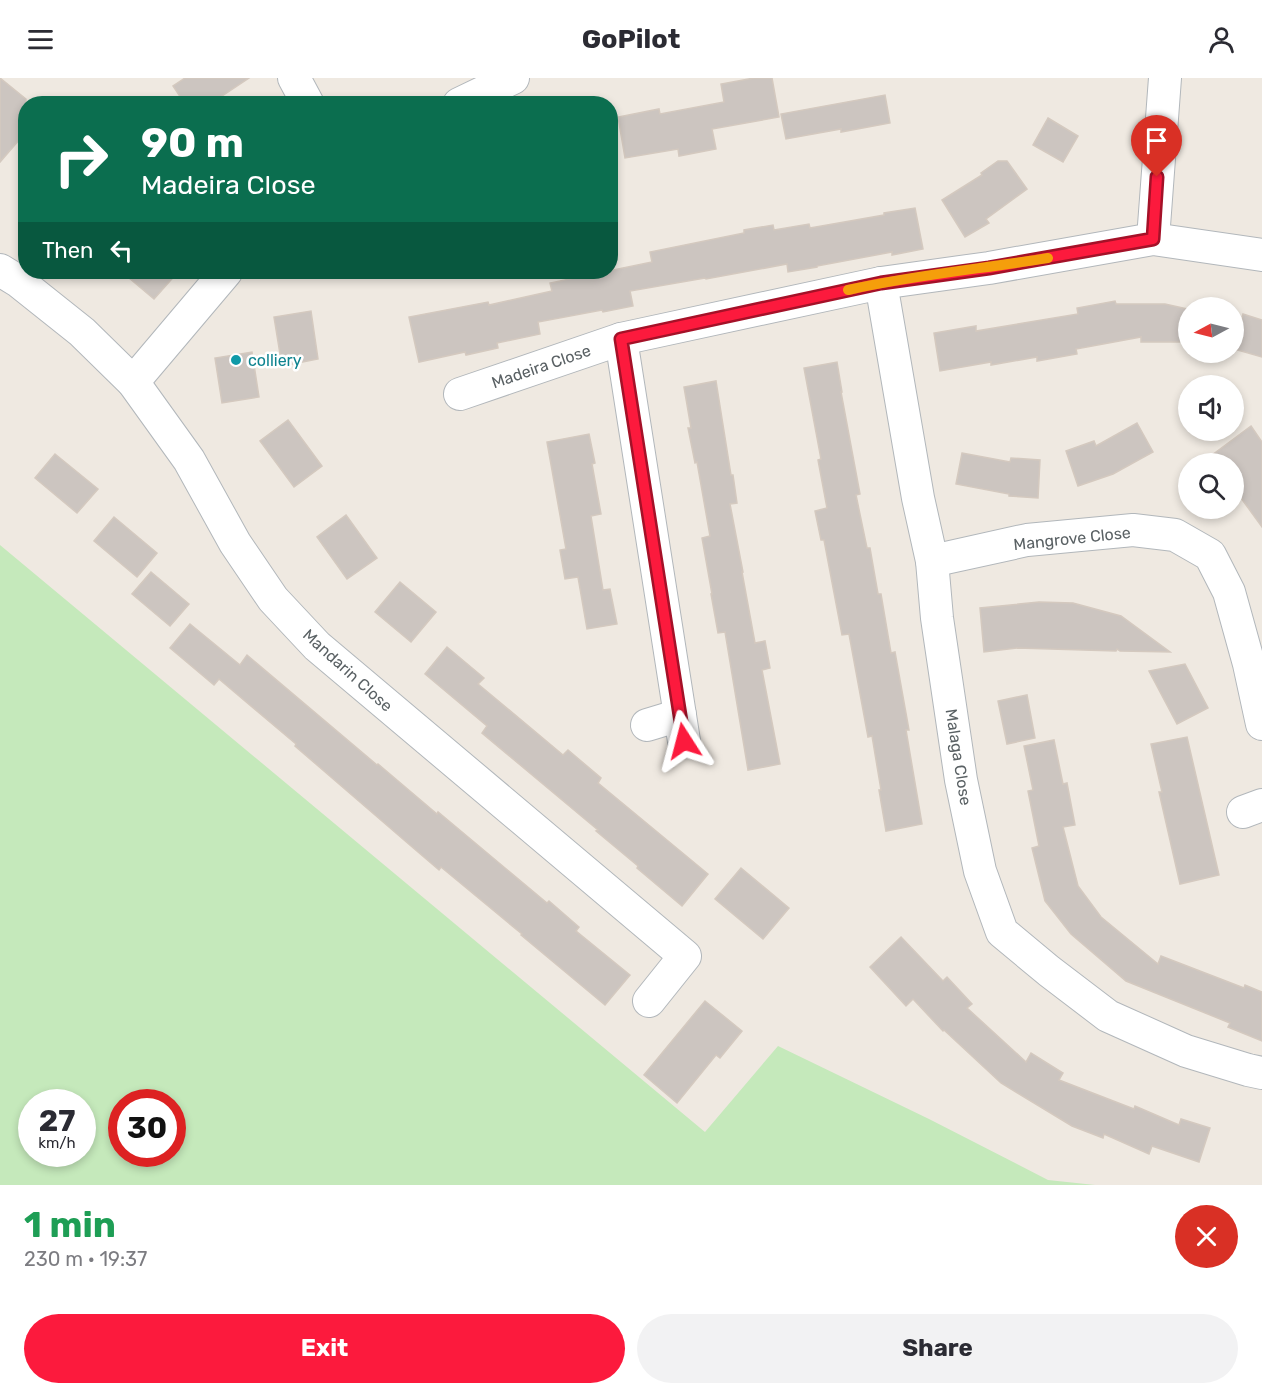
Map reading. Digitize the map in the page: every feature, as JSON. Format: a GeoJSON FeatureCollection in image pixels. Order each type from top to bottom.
{"type":"FeatureCollection","features":[{"type":"Feature","properties":{"kind":"street"},"geometry":{"type":"LineString","coordinates":[[294,78],[304,96]]}},
{"type":"Feature","properties":{"kind":"street"},"geometry":{"type":"LineString","coordinates":[[476,96],[513,78]]}},
{"type":"Feature","properties":{"kind":"street"},"geometry":{"type":"LineString","coordinates":[[1153,239],[1165,78]]}},
{"type":"Feature","properties":{"kind":"street","name":"Madeira Close"},"geometry":{"type":"LineString","coordinates":[[460,394],[621,339],[881,283],[989,268],[1153,239],[1262,255]]}},
{"type":"Feature","properties":{"kind":"street","name":"Mandarin Close"},"geometry":{"type":"LineString","coordinates":[[0,270],[18,281],[82,332],[133,382],[189,460],[235,543],[273,599],[317,646],[685,956],[649,1001]]}},
{"type":"Feature","properties":{"kind":"street"},"geometry":{"type":"LineString","coordinates":[[133,382],[220,279]]}},
{"type":"Feature","properties":{"kind":"street","name":"Malaga Close"},"geometry":{"type":"LineString","coordinates":[[881,283],[918,498],[932,561],[937,618],[962,780],[980,871],[1002,932],[1108,1016],[1186,1051],[1248,1070],[1262,1072]]}},
{"type":"Feature","properties":{"kind":"street"},"geometry":{"type":"LineString","coordinates":[[621,339],[682,728],[647,725]]}},
{"type":"Feature","properties":{"kind":"street","name":"Mangrove Close"},"geometry":{"type":"LineString","coordinates":[[932,561],[1027,540],[1133,530],[1175,535],[1210,555],[1229,592],[1249,664],[1262,724]]}},
{"type":"Feature","properties":{"kind":"green space"},"geometry":{"type":"Polygon","coordinates":[[[0,545],[705,1132],[778,1046],[1048,1180],[1095,1185],[0,1185],[0,545]]]}},
{"type":"Feature","properties":{"kind":"building"},"geometry":{"type":"Polygon","coordinates":[[[0,78],[22,96],[18,96],[18,141],[0,162],[0,78]]]}},
{"type":"Feature","properties":{"kind":"building"},"geometry":{"type":"Polygon","coordinates":[[[185,78],[249,78],[222,96],[180,96],[173,86],[185,78]]]}},
{"type":"Feature","properties":{"kind":"building"},"geometry":{"type":"Polygon","coordinates":[[[754,78],[772,78],[779,117],[712,129],[716,149],[679,156],[678,149],[625,158],[618,117],[659,109],[660,114],[724,102],[721,84],[754,78]]]}},
{"type":"Feature","properties":{"kind":"building"},"geometry":{"type":"Polygon","coordinates":[[[885,95],[890,123],[786,139],[781,114],[885,95]]]}},
{"type":"Feature","properties":{"kind":"building"},"geometry":{"type":"Polygon","coordinates":[[[1048,118],[1078,136],[1063,162],[1033,145],[1048,118]]]}},
{"type":"Feature","properties":{"kind":"building"},"geometry":{"type":"Polygon","coordinates":[[[998,161],[1007,161],[1027,189],[986,219],[989,223],[965,237],[942,200],[982,175],[981,173],[998,161]]]}},
{"type":"Feature","properties":{"kind":"building"},"geometry":{"type":"Polygon","coordinates":[[[915,208],[923,249],[892,255],[892,252],[788,272],[787,264],[630,291],[633,306],[538,322],[540,334],[497,343],[498,348],[466,355],[465,352],[419,362],[409,317],[488,302],[489,305],[552,291],[550,283],[569,279],[618,279],[618,269],[652,262],[650,252],[744,233],[744,230],[773,225],[774,230],[809,224],[810,228],[884,215],[884,213],[915,208]]]}},
{"type":"Feature","properties":{"kind":"building"},"geometry":{"type":"Polygon","coordinates":[[[130,279],[172,279],[154,299],[130,279]]]}},
{"type":"Feature","properties":{"kind":"building"},"geometry":{"type":"Polygon","coordinates":[[[1115,301],[1116,304],[1165,304],[1178,307],[1178,342],[1141,342],[1141,337],[1076,349],[1077,354],[1037,361],[1037,357],[940,371],[934,333],[976,326],[976,331],[1078,314],[1077,308],[1115,301]]]}},
{"type":"Feature","properties":{"kind":"building"},"geometry":{"type":"Polygon","coordinates":[[[311,311],[318,359],[282,366],[274,317],[311,311]]]}},
{"type":"Feature","properties":{"kind":"building"},"geometry":{"type":"Polygon","coordinates":[[[1244,314],[1262,320],[1262,357],[1244,352],[1244,314]]]}},
{"type":"Feature","properties":{"kind":"building"},"geometry":{"type":"Polygon","coordinates":[[[252,352],[259,397],[222,403],[215,358],[252,352]]]}},
{"type":"Feature","properties":{"kind":"building"},"geometry":{"type":"Polygon","coordinates":[[[837,362],[860,494],[856,495],[867,548],[870,548],[878,594],[881,594],[891,653],[895,652],[922,824],[886,831],[872,736],[868,737],[849,634],[842,635],[824,540],[821,540],[815,511],[827,508],[818,460],[821,459],[804,368],[837,362]]]}},
{"type":"Feature","properties":{"kind":"building"},"geometry":{"type":"Polygon","coordinates":[[[716,381],[737,503],[730,504],[755,643],[765,641],[770,668],[762,670],[780,764],[748,770],[725,632],[718,633],[711,594],[702,538],[710,536],[697,462],[695,463],[688,428],[691,428],[684,387],[716,381]]]}},
{"type":"Feature","properties":{"kind":"building"},"geometry":{"type":"Polygon","coordinates":[[[288,420],[322,466],[294,487],[260,441],[288,420]]]}},
{"type":"Feature","properties":{"kind":"building"},"geometry":{"type":"Polygon","coordinates":[[[1137,423],[1153,452],[1113,474],[1078,486],[1066,451],[1094,441],[1096,446],[1137,423]]]}},
{"type":"Feature","properties":{"kind":"building"},"geometry":{"type":"Polygon","coordinates":[[[1251,426],[1262,442],[1262,527],[1244,502],[1244,453],[1215,453],[1231,441],[1244,441],[1244,431],[1251,426]]]}},
{"type":"Feature","properties":{"kind":"building"},"geometry":{"type":"Polygon","coordinates":[[[589,434],[601,514],[591,516],[603,590],[610,589],[617,624],[587,629],[578,577],[565,579],[560,550],[566,549],[547,442],[589,434]]]}},
{"type":"Feature","properties":{"kind":"building"},"geometry":{"type":"Polygon","coordinates":[[[962,453],[1010,462],[1011,458],[1040,460],[1038,498],[1009,496],[1009,494],[956,484],[962,453]]]}},
{"type":"Feature","properties":{"kind":"building"},"geometry":{"type":"Polygon","coordinates":[[[55,454],[98,489],[77,513],[35,478],[55,454]]]}},
{"type":"Feature","properties":{"kind":"building"},"geometry":{"type":"Polygon","coordinates":[[[346,515],[377,558],[347,579],[317,537],[346,515]]]}},
{"type":"Feature","properties":{"kind":"building"},"geometry":{"type":"Polygon","coordinates":[[[114,517],[157,553],[137,577],[94,541],[114,517]]]}},
{"type":"Feature","properties":{"kind":"building"},"geometry":{"type":"Polygon","coordinates":[[[151,572],[189,604],[170,626],[132,594],[151,572]]]}},
{"type":"Feature","properties":{"kind":"building"},"geometry":{"type":"Polygon","coordinates":[[[400,582],[436,612],[411,642],[375,612],[400,582]]]}},
{"type":"Feature","properties":{"kind":"building"},"geometry":{"type":"Polygon","coordinates":[[[1039,602],[1073,603],[1121,616],[1170,652],[1017,648],[984,652],[980,608],[1039,602]]]}},
{"type":"Feature","properties":{"kind":"building"},"geometry":{"type":"Polygon","coordinates":[[[190,624],[240,665],[247,655],[377,765],[579,927],[576,931],[630,975],[605,1005],[441,867],[439,870],[219,679],[214,685],[170,648],[190,624]]]}},
{"type":"Feature","properties":{"kind":"building"},"geometry":{"type":"Polygon","coordinates":[[[447,647],[484,678],[478,684],[563,755],[568,750],[601,778],[598,783],[708,874],[682,906],[596,831],[598,830],[482,733],[487,726],[425,674],[447,647]]]}},
{"type":"Feature","properties":{"kind":"building"},"geometry":{"type":"Polygon","coordinates":[[[1185,664],[1208,708],[1177,724],[1149,671],[1185,664]]]}},
{"type":"Feature","properties":{"kind":"building"},"geometry":{"type":"Polygon","coordinates":[[[1027,695],[1035,738],[1007,744],[998,701],[1027,695]]]}},
{"type":"Feature","properties":{"kind":"building"},"geometry":{"type":"Polygon","coordinates":[[[1187,737],[1219,875],[1180,884],[1159,792],[1162,792],[1151,744],[1187,737]]]}},
{"type":"Feature","properties":{"kind":"building"},"geometry":{"type":"Polygon","coordinates":[[[1054,740],[1063,784],[1067,783],[1075,825],[1063,827],[1078,886],[1101,917],[1158,964],[1161,956],[1244,988],[1245,985],[1262,992],[1262,1041],[1228,1027],[1230,1023],[1126,981],[1071,934],[1045,901],[1032,848],[1039,846],[1028,791],[1033,790],[1024,746],[1054,740]]]}},
{"type":"Feature","properties":{"kind":"building"},"geometry":{"type":"Polygon","coordinates":[[[741,868],[789,908],[763,939],[715,899],[741,868]]]}},
{"type":"Feature","properties":{"kind":"building"},"geometry":{"type":"Polygon","coordinates":[[[901,937],[943,981],[947,977],[972,1004],[967,1008],[1026,1062],[1031,1053],[1063,1073],[1059,1080],[1134,1109],[1135,1106],[1179,1125],[1181,1119],[1210,1128],[1199,1162],[1152,1146],[1149,1154],[1104,1134],[1103,1138],[1072,1126],[1001,1083],[943,1031],[913,999],[906,1006],[870,967],[901,937]]]}},
{"type":"Feature","properties":{"kind":"building"},"geometry":{"type":"Polygon","coordinates":[[[705,1001],[742,1031],[720,1058],[716,1055],[677,1103],[644,1075],[705,1001]]]}},
{"type":"Feature","properties":{"kind":"slow traffic"},"geometry":{"type":"LineString","coordinates":[[848,290],[1048,258]]}},
{"type":"Feature","properties":{"kind":"place","name":"colliery"},"geometry":{"type":"Point","coordinates":[236,360]}},
{"type":"Feature","properties":{"kind":"route"},"geometry":{"type":"LineString","coordinates":[[684,741],[621,339],[881,283],[989,268],[1153,239],[1157,177]]}}]}
